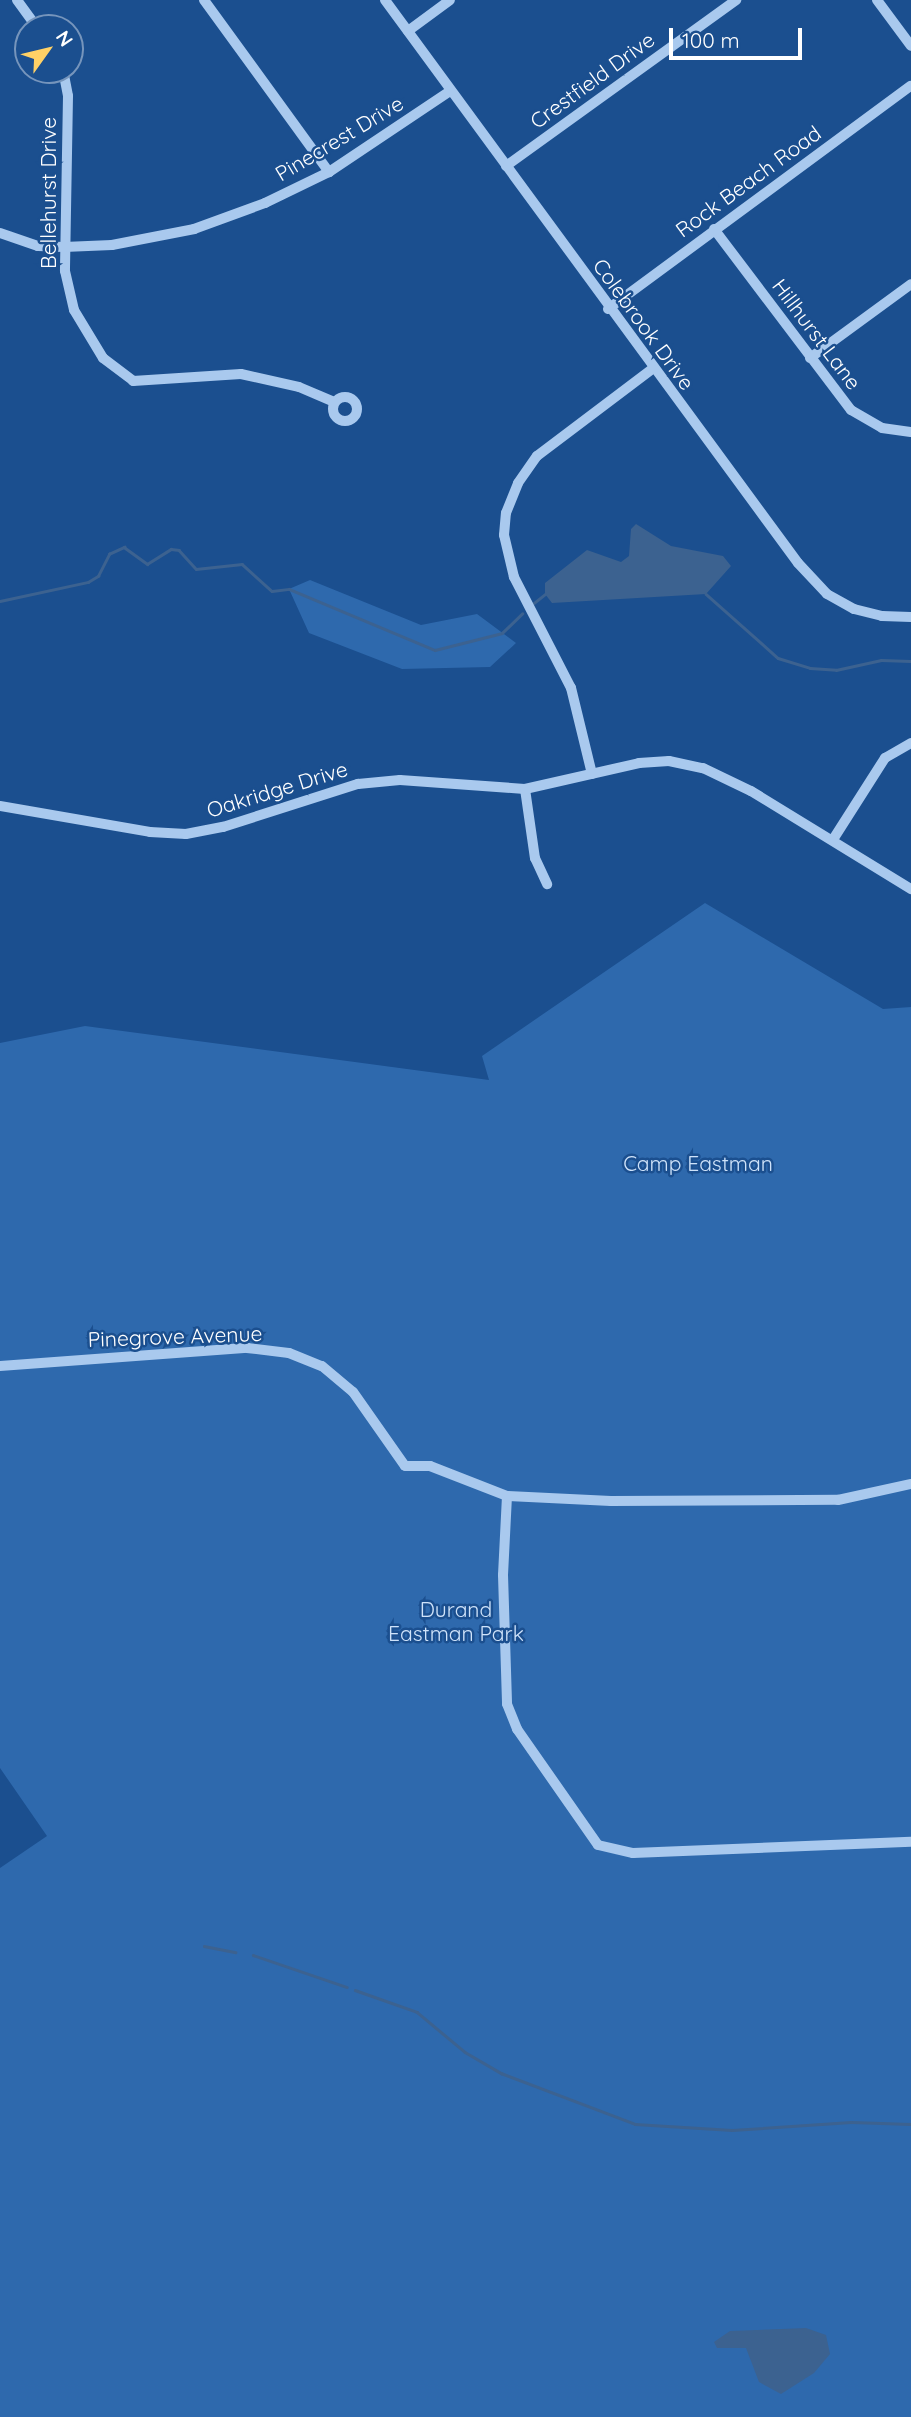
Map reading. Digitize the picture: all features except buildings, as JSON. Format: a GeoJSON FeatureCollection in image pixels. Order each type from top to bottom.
{"type":"FeatureCollection","features":[{"type":"Feature","properties":{"kind":"street"},"geometry":{"type":"LineString","coordinates":[[204,0],[329,172]]}},
{"type":"Feature","properties":{"kind":"street","name":"Colebrook Drive"},"geometry":{"type":"LineString","coordinates":[[385,0],[652,369],[821,589],[854,609],[882,616],[911,617]]}},
{"type":"Feature","properties":{"kind":"street"},"geometry":{"type":"LineString","coordinates":[[408,31],[450,0]]}},
{"type":"Feature","properties":{"kind":"street","name":"Crestfield Drive"},"geometry":{"type":"LineString","coordinates":[[506,166],[736,0]]}},
{"type":"Feature","properties":{"kind":"street"},"geometry":{"type":"LineString","coordinates":[[877,0],[911,46]]}},
{"type":"Feature","properties":{"kind":"street","name":"Bellehurst Drive"},"geometry":{"type":"LineString","coordinates":[[66,84],[68,96],[64,247],[69,290],[83,329],[103,358],[133,381],[241,374],[299,387],[334,402]]}},
{"type":"Feature","properties":{"kind":"street","name":"Rock Beach Road"},"geometry":{"type":"LineString","coordinates":[[608,309],[713,229],[911,86]]}},
{"type":"Feature","properties":{"kind":"street","name":"Pinecrest Drive"},"geometry":{"type":"LineString","coordinates":[[0,233],[38,246],[64,247],[112,245],[194,229],[265,203],[329,172],[450,91]]}},
{"type":"Feature","properties":{"kind":"street","name":"Hillhurst Lane"},"geometry":{"type":"LineString","coordinates":[[713,229],[838,396],[865,420],[911,432]]}},
{"type":"Feature","properties":{"kind":"street"},"geometry":{"type":"LineString","coordinates":[[810,358],[911,284]]}},
{"type":"Feature","properties":{"kind":"street"},"geometry":{"type":"LineString","coordinates":[[592,774],[573,695],[514,577],[505,545],[506,513],[518,483],[537,456],[652,369]]}},
{"type":"Feature","properties":{"kind":"street"},"geometry":{"type":"LineString","coordinates":[[834,838],[885,758],[911,743]]}},
{"type":"Feature","properties":{"kind":"street","name":"Oakridge Drive"},"geometry":{"type":"LineString","coordinates":[[0,806],[150,832],[186,834],[223,827],[358,784],[400,780],[525,789],[656,761],[689,764],[751,791],[834,838],[911,889]]}},
{"type":"Feature","properties":{"kind":"street"},"geometry":{"type":"LineString","coordinates":[[525,789],[535,858],[547,884]]}},
{"type":"Feature","properties":{"kind":"street","name":"Pinegrove Avenue"},"geometry":{"type":"LineString","coordinates":[[0,1366],[247,1348],[289,1353],[322,1366],[353,1392],[405,1465],[430,1466],[507,1496]]}},
{"type":"Feature","properties":{"kind":"street"},"geometry":{"type":"LineString","coordinates":[[911,1484],[838,1500],[611,1501],[507,1496],[507,1704],[517,1729],[598,1845],[633,1853],[911,1842]]}},
{"type":"Feature","properties":{"kind":"green space"},"geometry":{"type":"Polygon","coordinates":[[[310,580],[421,625],[477,614],[516,643],[490,667],[402,669],[309,633],[289,589],[310,580]]]}},
{"type":"Feature","properties":{"kind":"green space","name":"Durand Eastman Park"},"geometry":{"type":"Polygon","coordinates":[[[705,903],[883,1009],[911,1007],[911,2417],[0,2417],[0,1868],[47,1836],[0,1768],[0,1043],[85,1026],[489,1080],[482,1056],[705,903]]]}},
{"type":"Feature","properties":{"kind":"shaded area"},"geometry":{"type":"Polygon","coordinates":[[[636,524],[671,546],[723,556],[731,566],[706,594],[552,603],[545,594],[545,583],[587,550],[621,562],[629,556],[631,529],[636,524]]]}},
{"type":"Feature","properties":{"kind":"shaded area"},"geometry":{"type":"Polygon","coordinates":[[[806,2328],[826,2335],[830,2354],[814,2373],[781,2394],[759,2382],[746,2348],[717,2348],[714,2342],[730,2331],[806,2328]]]}},
{"type":"Feature","properties":{"kind":"waterway"},"geometry":{"type":"LineString","coordinates":[[0,601],[88,582],[98,576],[109,554],[124,547],[147,564],[171,549],[179,550],[196,569],[242,564],[272,591],[289,589],[435,650],[502,633],[522,614]]}},
{"type":"Feature","properties":{"kind":"waterway"},"geometry":{"type":"LineString","coordinates":[[534,603],[545,594]]}},
{"type":"Feature","properties":{"kind":"waterway"},"geometry":{"type":"LineString","coordinates":[[706,594],[778,658],[810,668],[836,670],[881,660],[911,661]]}},
{"type":"Feature","properties":{"kind":"waterway"},"geometry":{"type":"LineString","coordinates":[[204,1946],[235,1952]]}},
{"type":"Feature","properties":{"kind":"waterway"},"geometry":{"type":"LineString","coordinates":[[253,1955],[347,1987]]}},
{"type":"Feature","properties":{"kind":"waterway"},"geometry":{"type":"LineString","coordinates":[[355,1990],[417,2012],[465,2052],[501,2073],[635,2124],[732,2130],[851,2122],[911,2124]]}},
{"type":"Feature","properties":{"kind":"park label","name":"Camp Eastman"},"geometry":{"type":"Point","coordinates":[698,1163]}}]}
